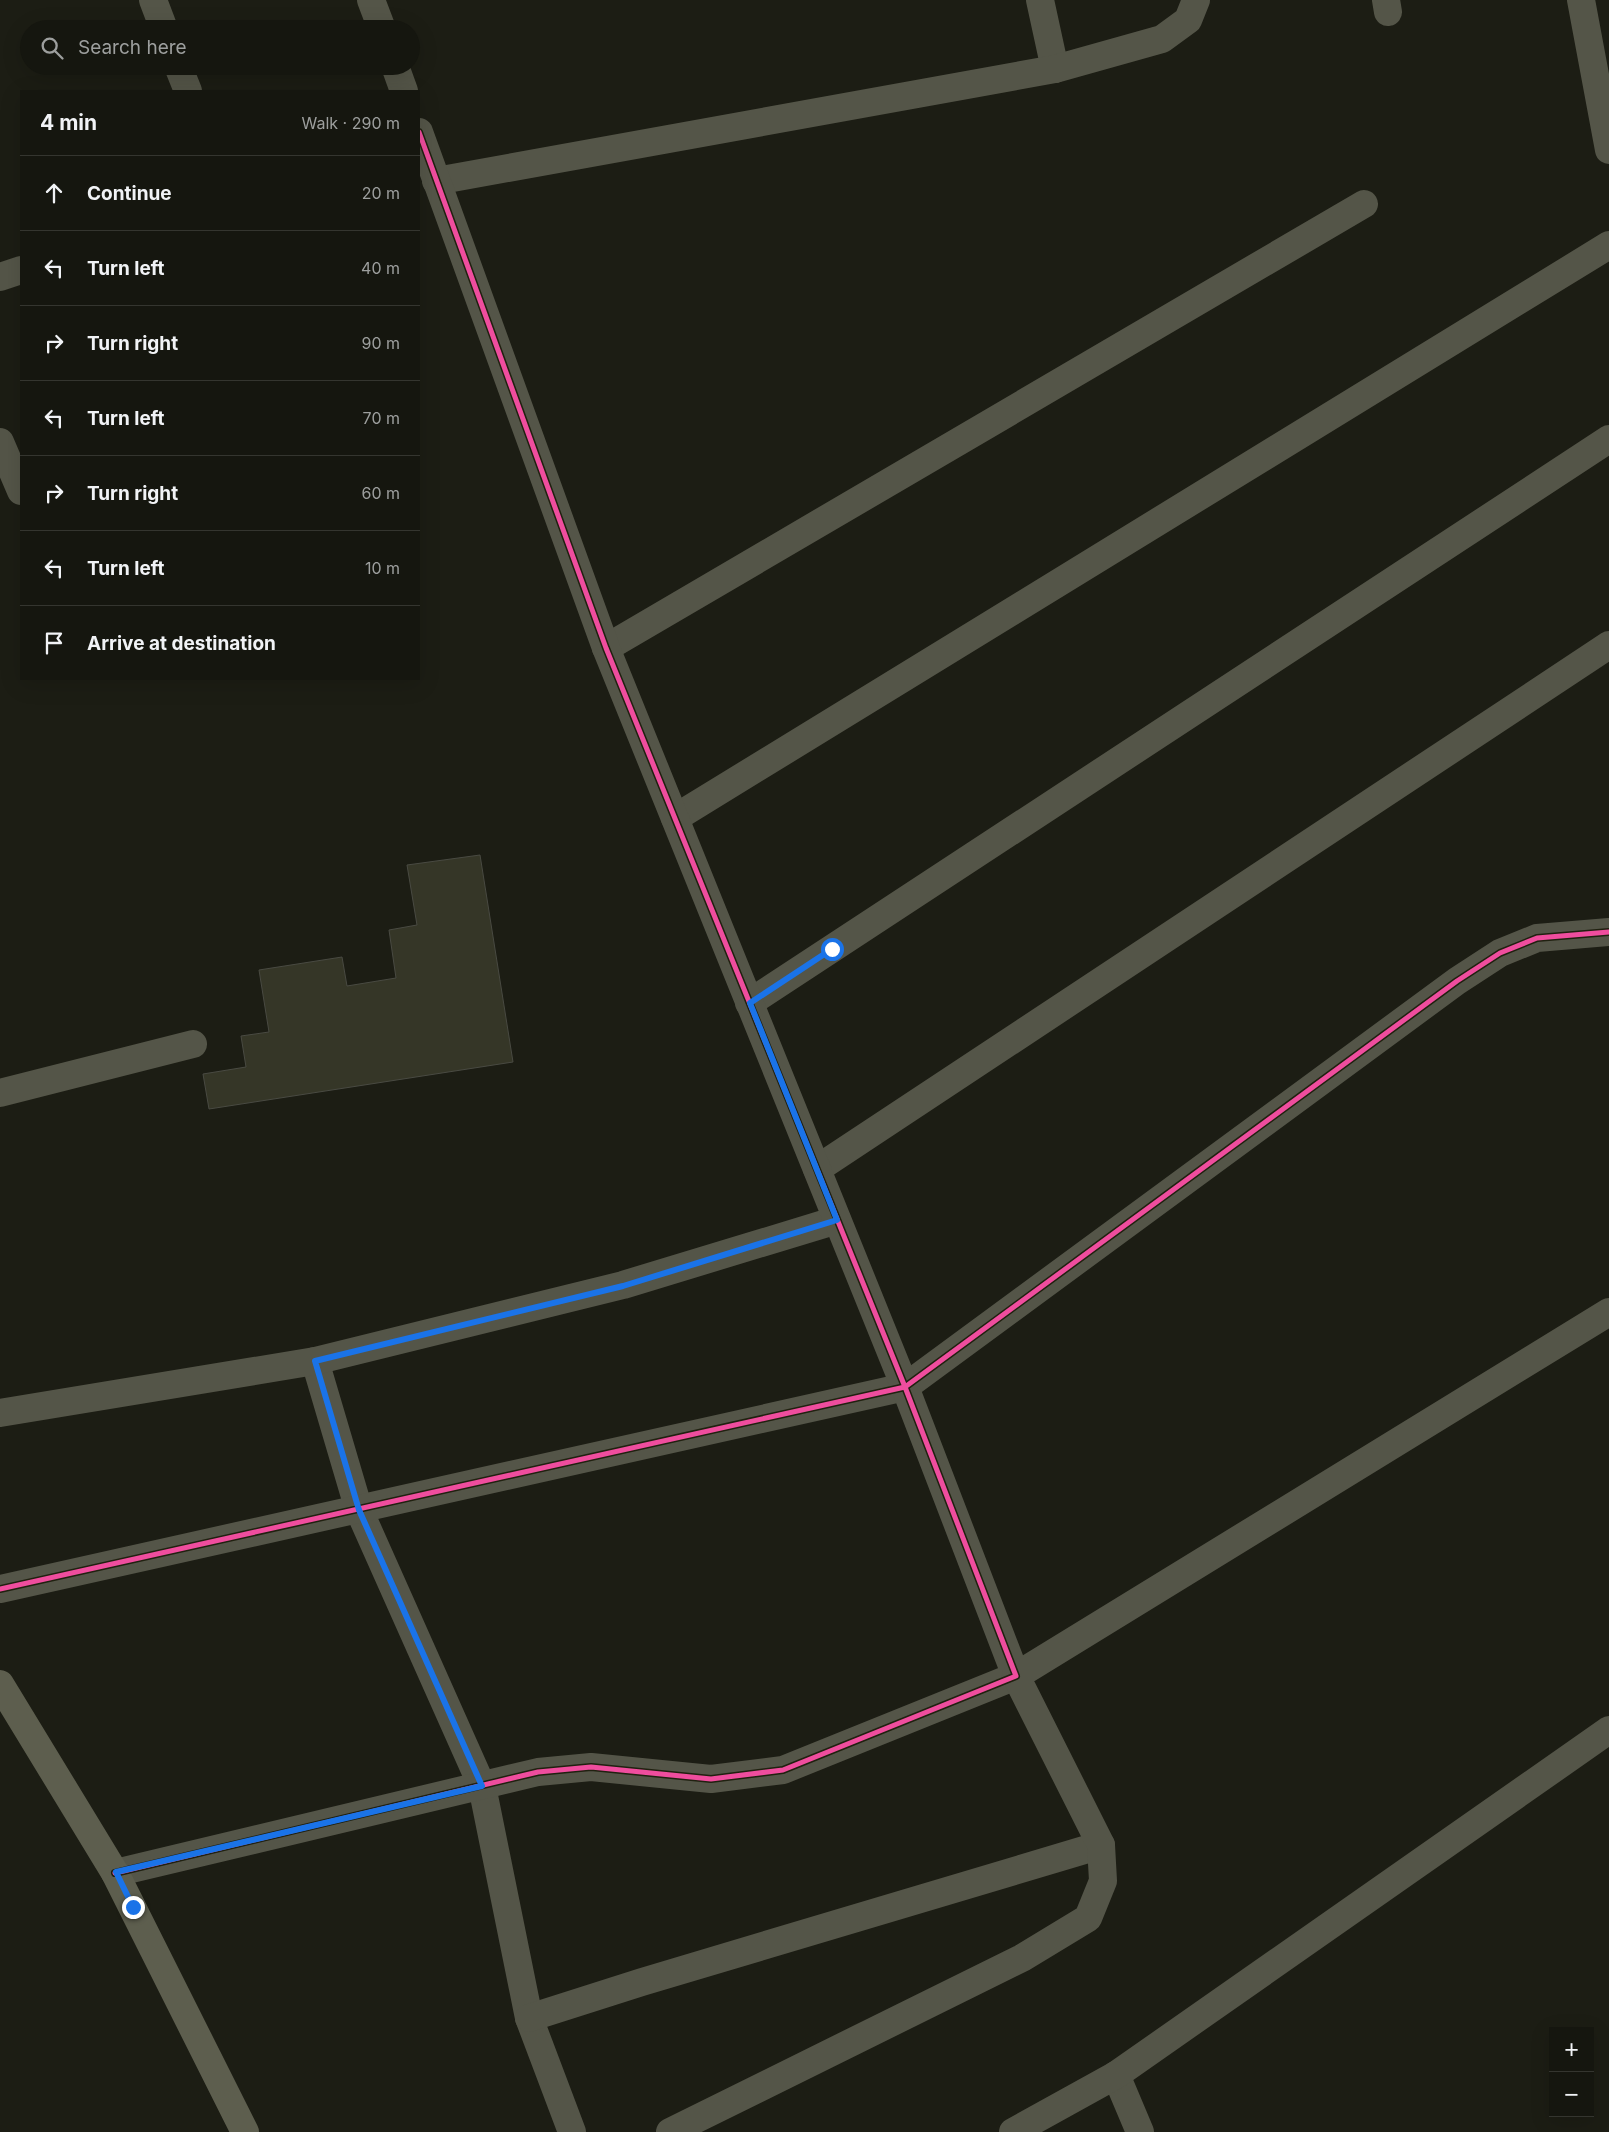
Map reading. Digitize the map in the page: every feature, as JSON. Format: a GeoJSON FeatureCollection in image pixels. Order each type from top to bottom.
{"type":"FeatureCollection","features":[{"type":"Feature","properties":{"kind":"main road"},"geometry":{"type":"LineString","coordinates":[[0,1684],[116,1872],[244,2132]]}},
{"type":"Feature","properties":{"kind":"street"},"geometry":{"type":"LineString","coordinates":[[154,0],[161,20]]}},
{"type":"Feature","properties":{"kind":"street"},"geometry":{"type":"LineString","coordinates":[[371,0],[379,20]]}},
{"type":"Feature","properties":{"kind":"street"},"geometry":{"type":"LineString","coordinates":[[1040,0],[1055,69]]}},
{"type":"Feature","properties":{"kind":"street"},"geometry":{"type":"LineString","coordinates":[[436,181],[1055,69],[1162,39],[1188,20],[1196,0]]}},
{"type":"Feature","properties":{"kind":"street"},"geometry":{"type":"LineString","coordinates":[[1581,0],[1609,150]]}},
{"type":"Feature","properties":{"kind":"street"},"geometry":{"type":"LineString","coordinates":[[182,75],[188,90]]}},
{"type":"Feature","properties":{"kind":"street"},"geometry":{"type":"LineString","coordinates":[[398,75],[404,90]]}},
{"type":"Feature","properties":{"kind":"street"},"geometry":{"type":"LineString","coordinates":[[420,135],[606,648],[906,1387],[1016,1676],[1101,1845],[1103,1881],[1088,1918],[1022,1958],[670,2132]]}},
{"type":"Feature","properties":{"kind":"street"},"geometry":{"type":"LineString","coordinates":[[606,648],[1364,204]]}},
{"type":"Feature","properties":{"kind":"street"},"geometry":{"type":"LineString","coordinates":[[674,818],[1609,246]]}},
{"type":"Feature","properties":{"kind":"street"},"geometry":{"type":"LineString","coordinates":[[0,277],[20,270]]}},
{"type":"Feature","properties":{"kind":"street"},"geometry":{"type":"LineString","coordinates":[[750,1003],[1609,439]]}},
{"type":"Feature","properties":{"kind":"street"},"geometry":{"type":"LineString","coordinates":[[0,442],[20,489]]}},
{"type":"Feature","properties":{"kind":"street"},"geometry":{"type":"LineString","coordinates":[[817,1169],[1609,645]]}},
{"type":"Feature","properties":{"kind":"street"},"geometry":{"type":"LineString","coordinates":[[0,1588],[359,1510],[906,1387],[1457,981],[1500,953],[1537,938],[1609,932]]}},
{"type":"Feature","properties":{"kind":"street"},"geometry":{"type":"LineString","coordinates":[[0,1093],[193,1044]]}},
{"type":"Feature","properties":{"kind":"street"},"geometry":{"type":"LineString","coordinates":[[0,1413],[315,1361],[623,1286],[837,1220]]}},
{"type":"Feature","properties":{"kind":"street"},"geometry":{"type":"LineString","coordinates":[[116,1872],[538,1772],[591,1767],[711,1779],[783,1770],[1016,1676],[1609,1312]]}},
{"type":"Feature","properties":{"kind":"street"},"geometry":{"type":"LineString","coordinates":[[315,1361],[359,1510],[482,1786],[529,2018],[572,2132]]}},
{"type":"Feature","properties":{"kind":"street"},"geometry":{"type":"LineString","coordinates":[[1012,2132],[1116,2075],[1609,1730]]}},
{"type":"Feature","properties":{"kind":"street"},"geometry":{"type":"LineString","coordinates":[[529,2018],[652,1979],[1101,1845]]}},
{"type":"Feature","properties":{"kind":"street"},"geometry":{"type":"LineString","coordinates":[[1116,2075],[1140,2132]]}},
{"type":"Feature","properties":{"kind":"building"},"geometry":{"type":"Polygon","coordinates":[[[480,855],[513,1062],[209,1109],[203,1074],[246,1067],[241,1036],[269,1032],[259,970],[342,957],[347,986],[396,978],[389,930],[417,925],[407,865],[480,855]]]}},
{"type":"Feature","properties":{"kind":"cycle path"},"geometry":{"type":"LineString","coordinates":[[115,1873],[538,1772],[591,1767],[711,1779],[783,1770],[1016,1676],[905,1387],[606,648],[420,135]]}},
{"type":"Feature","properties":{"kind":"cycle path"},"geometry":{"type":"LineString","coordinates":[[0,1589],[905,1387],[1457,981],[1500,953],[1537,938],[1609,932]]}},
{"type":"Feature","properties":{"kind":"route"},"geometry":{"type":"LineString","coordinates":[[133,1907],[116,1872],[482,1786],[359,1510],[315,1361],[623,1286],[837,1220],[750,1003],[832,949]]}}]}
